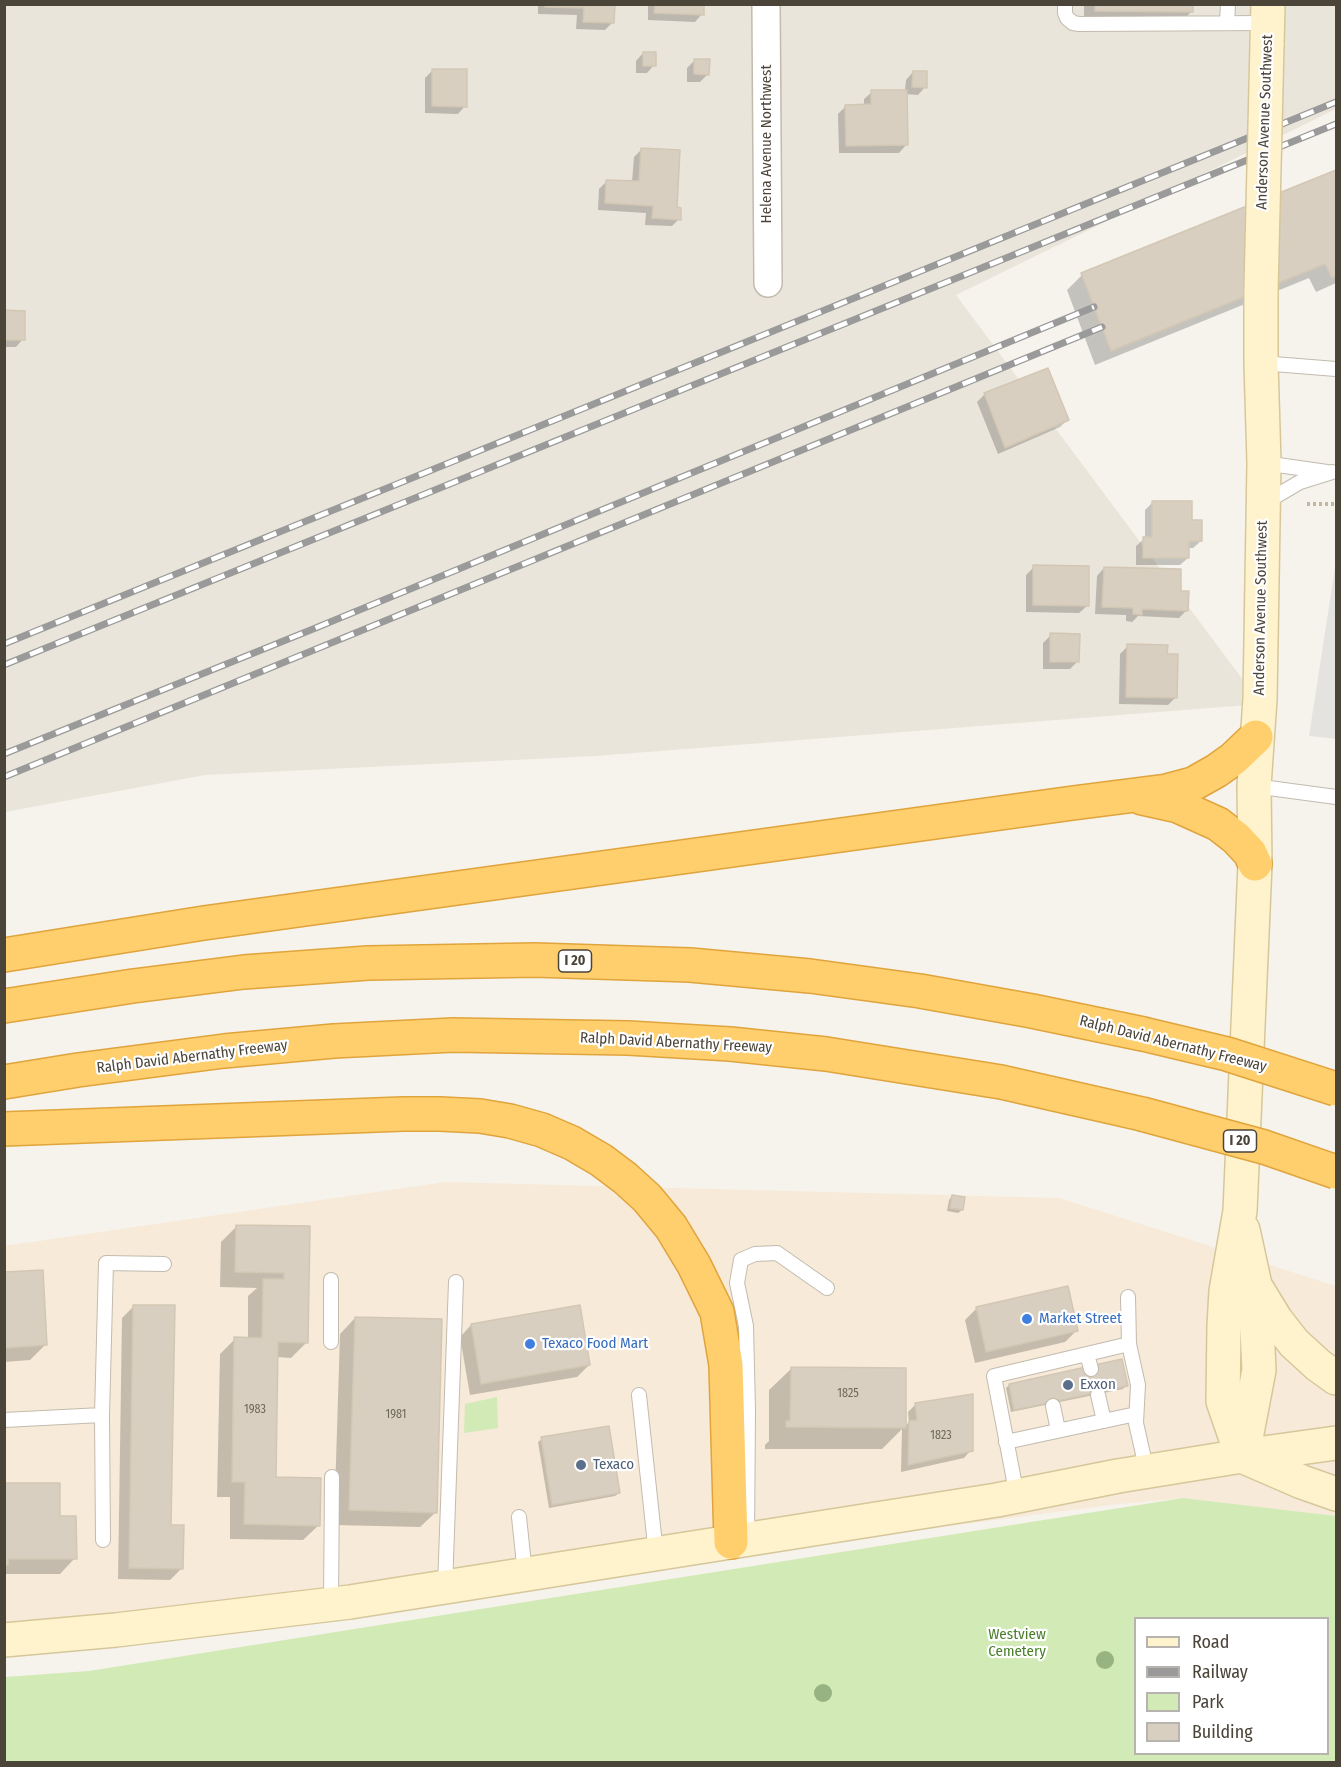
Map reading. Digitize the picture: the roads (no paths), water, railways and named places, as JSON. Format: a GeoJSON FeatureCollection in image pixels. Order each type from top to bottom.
{"type":"FeatureCollection","features":[{"type":"Feature","properties":{"kind":"highway"},"geometry":{"type":"LineString","coordinates":[[4,956],[216,921],[1049,806],[1167,792],[1193,784],[1233,759],[1256,737]]}},
{"type":"Feature","properties":{"kind":"highway"},"geometry":{"type":"LineString","coordinates":[[1136,796],[1178,806],[1218,824],[1250,853],[1256,864]]}},
{"type":"Feature","properties":{"kind":"highway","name":"Ralph David Abernathy Freeway"},"geometry":{"type":"LineString","coordinates":[[4,1006],[132,986],[244,972],[368,963],[535,960],[690,965],[810,976],[1032,1011],[1227,1054],[1336,1089]]}},
{"type":"Feature","properties":{"kind":"highway","name":"Ralph David Abernathy Freeway"},"geometry":{"type":"LineString","coordinates":[[4,1082],[213,1053],[334,1041],[453,1035],[628,1038],[730,1044],[826,1054],[1001,1082],[1142,1114],[1264,1148],[1336,1172]]}},
{"type":"Feature","properties":{"kind":"highway"},"geometry":{"type":"LineString","coordinates":[[4,1129],[440,1114],[480,1116],[510,1121],[542,1130],[572,1143],[617,1172],[647,1198],[677,1237],[694,1265],[717,1312],[726,1365],[739,1540]]}},
{"type":"Feature","properties":{"kind":"main road","name":"Anderson Avenue Southwest"},"geometry":{"type":"LineString","coordinates":[[1242,1456],[1223,1401],[1224,1326],[1226,1292],[1239,1211],[1256,864],[1254,786],[1260,699],[1264,463],[1261,290],[1268,24]]}},
{"type":"Feature","properties":{"kind":"main road","name":"Anderson Avenue Southwest"},"geometry":{"type":"LineString","coordinates":[[1239,1211],[1255,1285],[1259,1370],[1242,1456]]}},
{"type":"Feature","properties":{"kind":"main road"},"geometry":{"type":"LineString","coordinates":[[1255,1285],[1276,1320],[1294,1343],[1330,1371]]}},
{"type":"Feature","properties":{"kind":"main road"},"geometry":{"type":"LineString","coordinates":[[4,1640],[116,1630],[331,1604],[446,1587],[1017,1496],[1242,1456],[1336,1443]]}},
{"type":"Feature","properties":{"kind":"main road"},"geometry":{"type":"LineString","coordinates":[[1242,1456],[1336,1494]]}},
{"type":"Feature","properties":{"kind":"street","name":"Helena Avenue Northwest"},"geometry":{"type":"LineString","coordinates":[[766,4],[768,283]]}},
{"type":"Feature","properties":{"kind":"lane"},"geometry":{"type":"LineString","coordinates":[[1065,4],[1068,18],[1073,23],[1079,24],[1268,24]]}},
{"type":"Feature","properties":{"kind":"lane"},"geometry":{"type":"LineString","coordinates":[[1227,23],[1228,4]]}},
{"type":"Feature","properties":{"kind":"lane"},"geometry":{"type":"LineString","coordinates":[[1261,363],[1336,369]]}},
{"type":"Feature","properties":{"kind":"lane"},"geometry":{"type":"LineString","coordinates":[[1264,463],[1334,473]]}},
{"type":"Feature","properties":{"kind":"lane"},"geometry":{"type":"LineString","coordinates":[[1263,504],[1300,482],[1334,473]]}},
{"type":"Feature","properties":{"kind":"lane"},"geometry":{"type":"LineString","coordinates":[[1254,786],[1336,797]]}},
{"type":"Feature","properties":{"kind":"lane"},"geometry":{"type":"LineString","coordinates":[[739,1540],[748,1410],[746,1326],[737,1283],[741,1260],[755,1254],[777,1253],[827,1288]]}},
{"type":"Feature","properties":{"kind":"lane"},"geometry":{"type":"LineString","coordinates":[[103,1540],[102,1415],[106,1263],[164,1264]]}},
{"type":"Feature","properties":{"kind":"lane"},"geometry":{"type":"LineString","coordinates":[[331,1280],[331,1342]]}},
{"type":"Feature","properties":{"kind":"lane"},"geometry":{"type":"LineString","coordinates":[[446,1587],[456,1282]]}},
{"type":"Feature","properties":{"kind":"lane"},"geometry":{"type":"LineString","coordinates":[[1128,1296],[1129,1344],[1138,1385],[1136,1423],[1147,1472]]}},
{"type":"Feature","properties":{"kind":"lane"},"geometry":{"type":"LineString","coordinates":[[1017,1496],[994,1376],[1045,1371],[1087,1354],[1129,1344]]}},
{"type":"Feature","properties":{"kind":"lane"},"geometry":{"type":"LineString","coordinates":[[1087,1354],[1091,1369]]}},
{"type":"Feature","properties":{"kind":"lane"},"geometry":{"type":"LineString","coordinates":[[639,1395],[656,1554]]}},
{"type":"Feature","properties":{"kind":"lane"},"geometry":{"type":"LineString","coordinates":[[1098,1395],[1104,1421]]}},
{"type":"Feature","properties":{"kind":"lane"},"geometry":{"type":"LineString","coordinates":[[1053,1406],[1058,1430]]}},
{"type":"Feature","properties":{"kind":"lane"},"geometry":{"type":"LineString","coordinates":[[1006,1442],[1136,1414]]}},
{"type":"Feature","properties":{"kind":"lane"},"geometry":{"type":"LineString","coordinates":[[4,1420],[102,1415]]}},
{"type":"Feature","properties":{"kind":"lane"},"geometry":{"type":"LineString","coordinates":[[331,1604],[332,1477]]}},
{"type":"Feature","properties":{"kind":"lane"},"geometry":{"type":"LineString","coordinates":[[519,1517],[525,1574]]}},
{"type":"Feature","properties":{"kind":"railway"},"geometry":{"type":"LineString","coordinates":[[4,644],[1336,102]]}},
{"type":"Feature","properties":{"kind":"railway"},"geometry":{"type":"LineString","coordinates":[[4,665],[1336,124]]}},
{"type":"Feature","properties":{"kind":"railway"},"geometry":{"type":"LineString","coordinates":[[4,754],[1094,307]]}},
{"type":"Feature","properties":{"kind":"railway"},"geometry":{"type":"LineString","coordinates":[[4,777],[1102,327]]}},
{"type":"Feature","properties":{"kind":"place","name":"Market Street"},"geometry":{"type":"Point","coordinates":[1027,1319]}},
{"type":"Feature","properties":{"kind":"place","name":"Texaco Food Mart"},"geometry":{"type":"Point","coordinates":[530,1344]}},
{"type":"Feature","properties":{"kind":"place","name":"Exxon"},"geometry":{"type":"Point","coordinates":[1068,1385]}},
{"type":"Feature","properties":{"kind":"place","name":"Texaco"},"geometry":{"type":"Point","coordinates":[581,1465]}},
{"type":"Feature","properties":{"kind":"park label","name":"Westview Cemetery"},"geometry":{"type":"Point","coordinates":[1017,1644]}}]}
